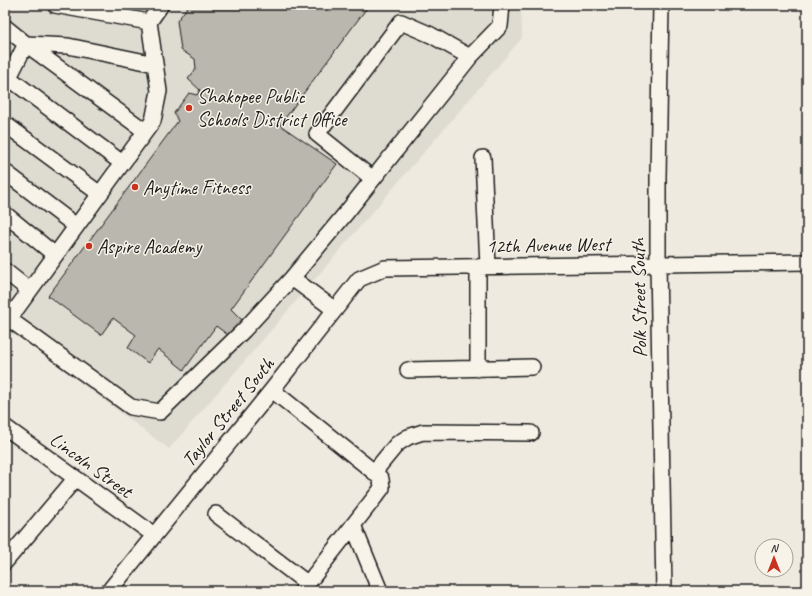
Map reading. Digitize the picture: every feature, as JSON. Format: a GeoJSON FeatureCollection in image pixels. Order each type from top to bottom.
{"type":"FeatureCollection","features":[{"type":"Feature","properties":{"kind":"street"},"geometry":{"type":"LineString","coordinates":[[55,5],[149,22]]}},
{"type":"Feature","properties":{"kind":"street"},"geometry":{"type":"LineString","coordinates":[[161,5],[149,22],[159,91],[153,121],[30,290],[6,319],[131,406],[160,412],[244,330],[292,278],[470,57],[500,26],[502,5]]}},
{"type":"Feature","properties":{"kind":"street","name":"Polk Street South"},"geometry":{"type":"LineString","coordinates":[[661,5],[658,264],[664,591]]}},
{"type":"Feature","properties":{"kind":"street"},"geometry":{"type":"LineString","coordinates":[[373,179],[317,134],[401,22],[431,35],[470,57]]}},
{"type":"Feature","properties":{"kind":"street"},"geometry":{"type":"LineString","coordinates":[[5,27],[145,131]]}},
{"type":"Feature","properties":{"kind":"street"},"geometry":{"type":"LineString","coordinates":[[26,44],[68,46],[155,64]]}},
{"type":"Feature","properties":{"kind":"street"},"geometry":{"type":"LineString","coordinates":[[26,44],[7,82],[122,163]]}},
{"type":"Feature","properties":{"kind":"street"},"geometry":{"type":"LineString","coordinates":[[5,124],[100,194]]}},
{"type":"Feature","properties":{"kind":"street"},"geometry":{"type":"LineString","coordinates":[[478,369],[483,266],[483,158]]}},
{"type":"Feature","properties":{"kind":"street"},"geometry":{"type":"LineString","coordinates":[[5,172],[76,226]]}},
{"type":"Feature","properties":{"kind":"street"},"geometry":{"type":"LineString","coordinates":[[5,214],[55,256]]}},
{"type":"Feature","properties":{"kind":"street","name":"12th Avenue West"},"geometry":{"type":"LineString","coordinates":[[385,268],[807,262]]}},
{"type":"Feature","properties":{"kind":"street","name":"Taylor Street South"},"geometry":{"type":"LineString","coordinates":[[109,591],[272,390],[359,279],[385,268]]}},
{"type":"Feature","properties":{"kind":"street"},"geometry":{"type":"LineString","coordinates":[[5,270],[30,290]]}},
{"type":"Feature","properties":{"kind":"street"},"geometry":{"type":"LineString","coordinates":[[292,278],[335,310]]}},
{"type":"Feature","properties":{"kind":"street"},"geometry":{"type":"LineString","coordinates":[[408,370],[532,367]]}},
{"type":"Feature","properties":{"kind":"street"},"geometry":{"type":"LineString","coordinates":[[216,514],[305,587],[382,488],[381,479],[374,472],[272,390]]}},
{"type":"Feature","properties":{"kind":"street","name":"Lincoln Street"},"geometry":{"type":"LineString","coordinates":[[5,427],[154,535]]}},
{"type":"Feature","properties":{"kind":"street"},"geometry":{"type":"LineString","coordinates":[[374,472],[397,444],[408,437],[423,432],[531,433]]}},
{"type":"Feature","properties":{"kind":"street"},"geometry":{"type":"LineString","coordinates":[[5,562],[75,478]]}},
{"type":"Feature","properties":{"kind":"street"},"geometry":{"type":"LineString","coordinates":[[353,525],[380,591]]}},
{"type":"Feature","properties":{"kind":"shaded area"},"geometry":{"type":"Polygon","coordinates":[[[5,5],[521,5],[522,38],[169,449],[5,326],[5,5]]]}},
{"type":"Feature","properties":{"kind":"building"},"geometry":{"type":"Polygon","coordinates":[[[189,5],[369,5],[280,125],[337,164],[231,309],[243,321],[228,335],[216,326],[184,370],[158,349],[148,363],[128,348],[136,335],[113,318],[101,335],[48,296],[178,121],[174,113],[189,93],[197,95],[200,90],[188,79],[196,69],[195,59],[181,50],[177,21],[189,5]]]}},
{"type":"Feature","properties":{"kind":"place","name":"Shakopee Public Schools District Office"},"geometry":{"type":"Point","coordinates":[189,108]}},
{"type":"Feature","properties":{"kind":"place","name":"Anytime Fitness"},"geometry":{"type":"Point","coordinates":[135,187]}},
{"type":"Feature","properties":{"kind":"place","name":"Aspire Academy"},"geometry":{"type":"Point","coordinates":[89,246]}}]}
